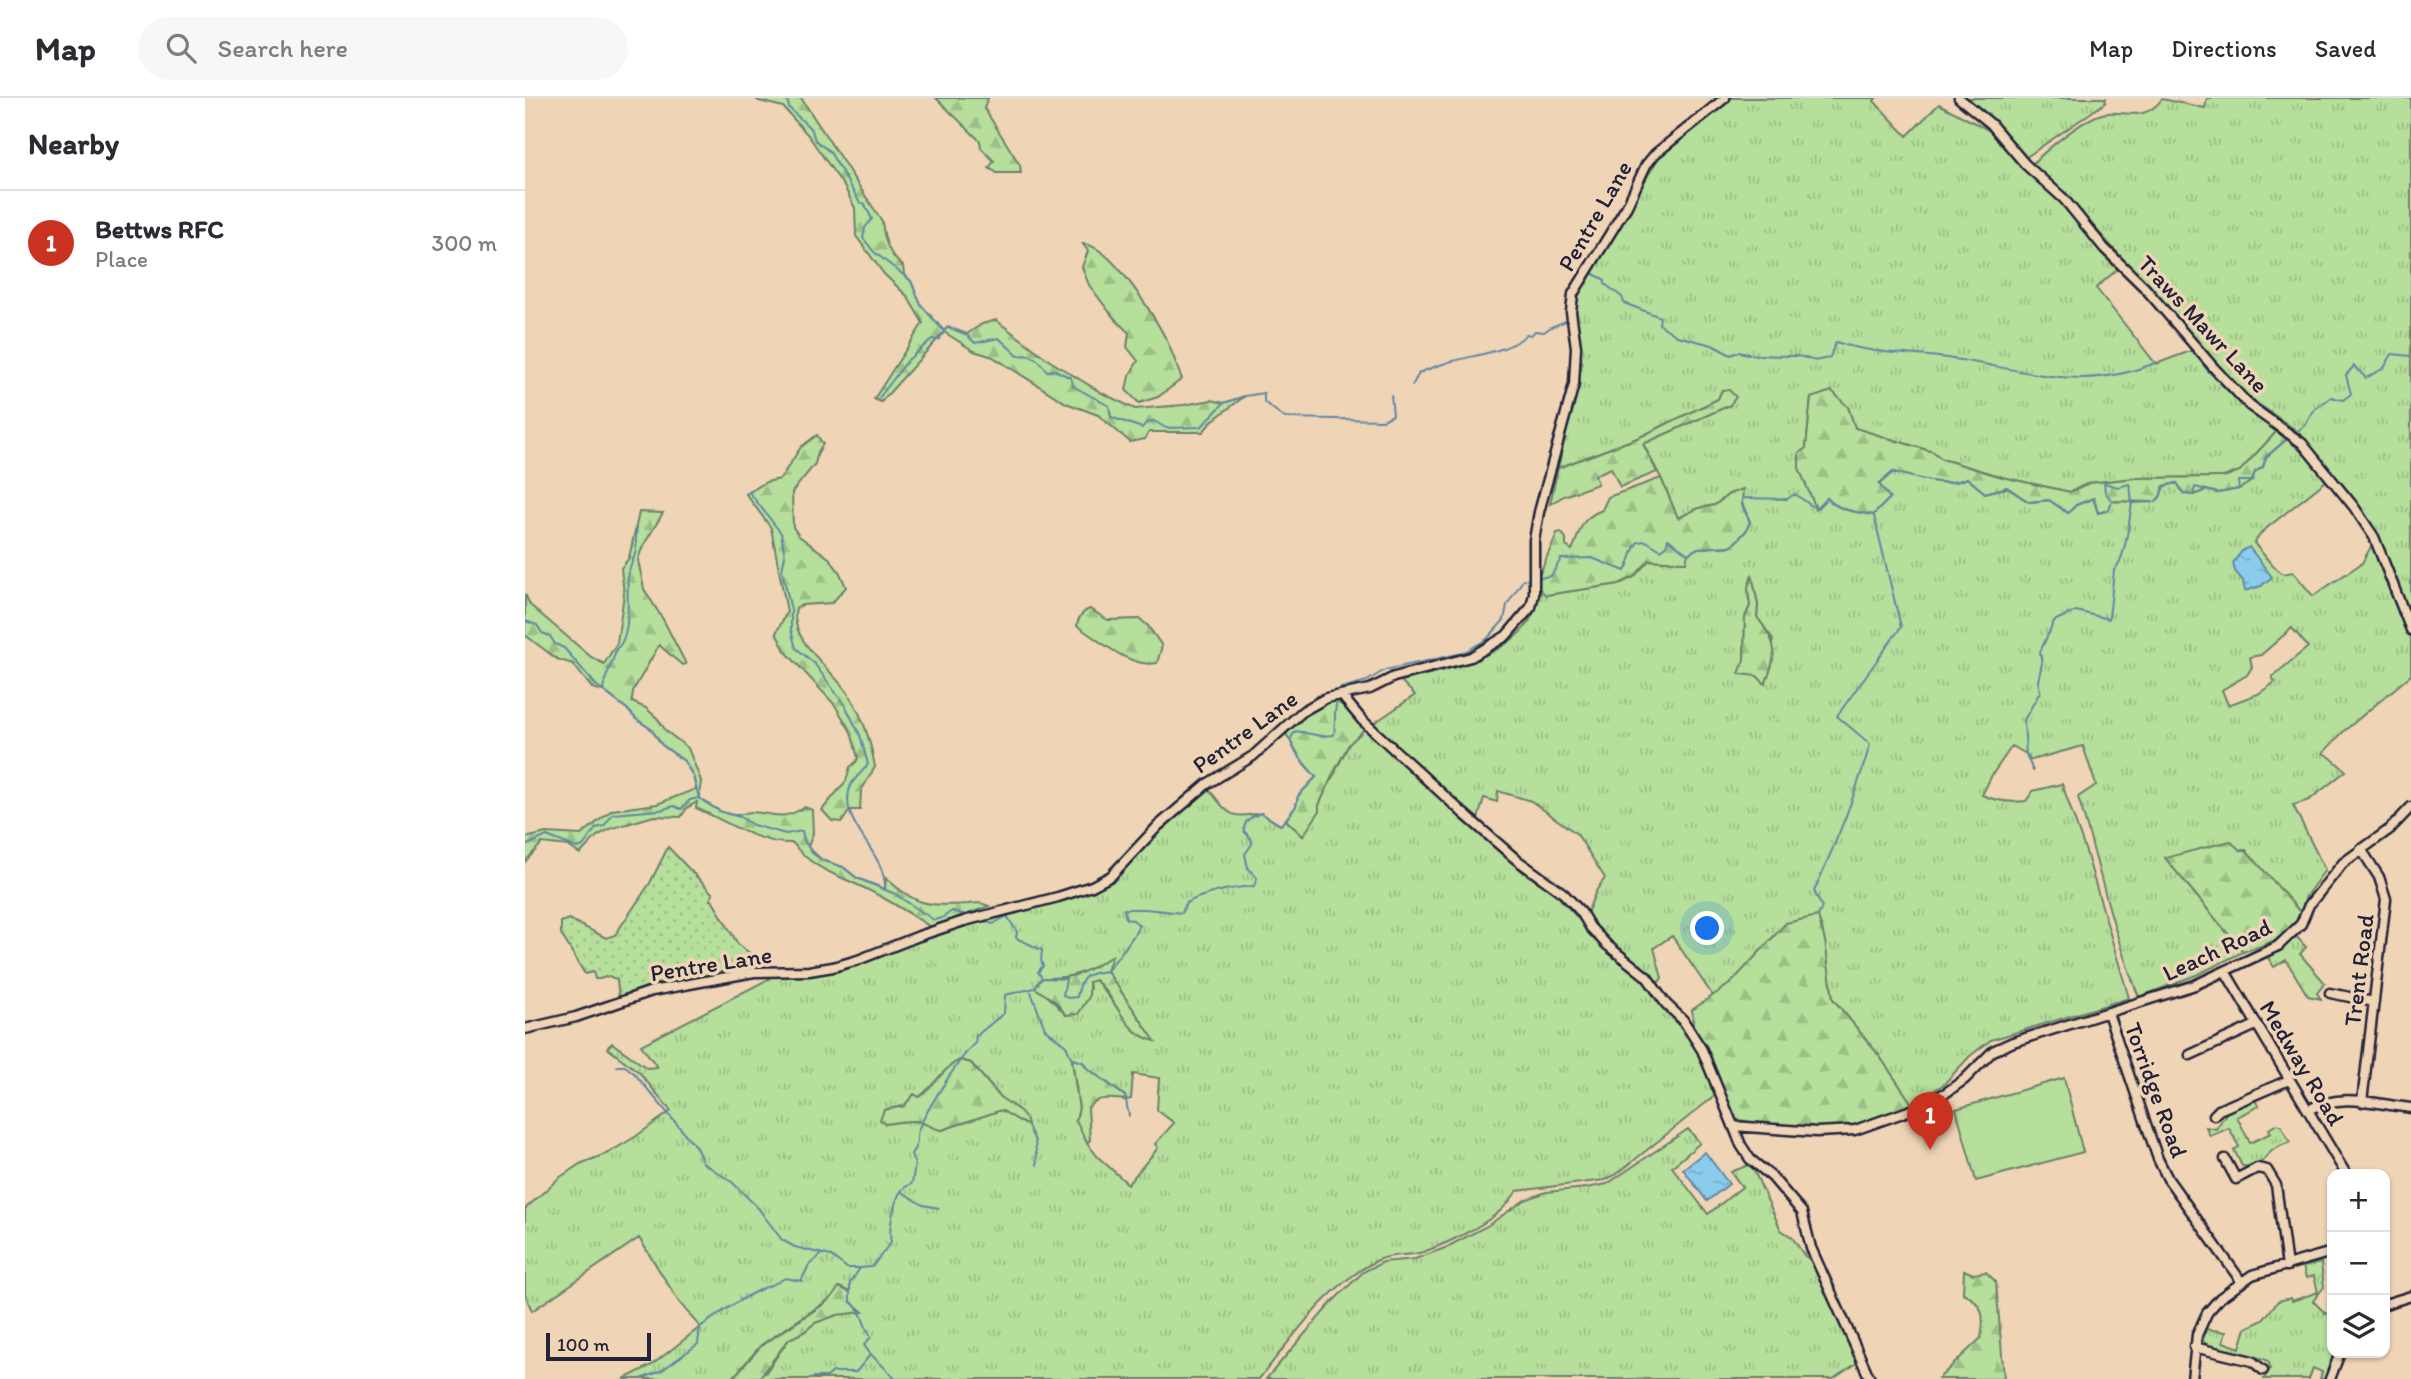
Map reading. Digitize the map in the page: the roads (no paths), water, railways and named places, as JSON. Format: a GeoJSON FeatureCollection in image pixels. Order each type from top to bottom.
{"type":"FeatureCollection","features":[{"type":"Feature","properties":{"kind":"street","name":"Pentre Lane"},"geometry":{"type":"LineString","coordinates":[[525,1028],[576,1017],[652,991],[754,972],[809,971],[833,967],[964,921],[1092,886],[1111,876],[1158,826],[1207,784],[1253,756],[1303,711],[1326,698],[1370,689],[1394,677],[1471,657],[1506,636],[1531,607],[1534,540],[1539,512],[1574,384],[1576,347],[1571,312],[1573,294],[1627,206],[1646,165],[1655,154],[1725,98]]}},
{"type":"Feature","properties":{"kind":"street","name":"Traws Mawr Lane"},"geometry":{"type":"LineString","coordinates":[[1959,98],[1991,124],[2025,164],[2064,199],[2105,248],[2145,288],[2250,406],[2302,443],[2354,507],[2374,537],[2411,630]]}},
{"type":"Feature","properties":{"kind":"street"},"geometry":{"type":"LineString","coordinates":[[1342,696],[1363,720],[1463,813],[1517,860],[1563,893],[1607,945],[1647,977],[1666,1004],[1689,1028],[1750,1159],[1772,1177],[1801,1212],[1811,1248],[1870,1379]]}},
{"type":"Feature","properties":{"kind":"street","name":"Leach Road"},"geometry":{"type":"LineString","coordinates":[[1733,1126],[1817,1132],[1854,1130],[1915,1110],[1947,1093],[1993,1051],[2044,1031],[2195,985],[2225,971],[2287,939],[2301,924],[2309,905],[2343,863],[2390,829],[2411,807]]}},
{"type":"Feature","properties":{"kind":"street","name":"Trent Road"},"geometry":{"type":"LineString","coordinates":[[2361,849],[2379,877],[2386,899],[2362,1102]]}},
{"type":"Feature","properties":{"kind":"street","name":"Medway Road"},"geometry":{"type":"LineString","coordinates":[[2225,971],[2343,1169]]}},
{"type":"Feature","properties":{"kind":"street"},"geometry":{"type":"LineString","coordinates":[[2330,993],[2374,1002]]}},
{"type":"Feature","properties":{"kind":"street","name":"Torridge Road"},"geometry":{"type":"LineString","coordinates":[[2108,1013],[2158,1159],[2168,1179],[2241,1281]]}},
{"type":"Feature","properties":{"kind":"street"},"geometry":{"type":"LineString","coordinates":[[2190,1055],[2256,1025]]}},
{"type":"Feature","properties":{"kind":"street"},"geometry":{"type":"LineString","coordinates":[[2214,1115],[2219,1110],[2289,1080]]}},
{"type":"Feature","properties":{"kind":"street"},"geometry":{"type":"LineString","coordinates":[[2308,1110],[2331,1100],[2411,1108]]}},
{"type":"Feature","properties":{"kind":"street"},"geometry":{"type":"LineString","coordinates":[[2225,1159],[2236,1179],[2257,1168],[2267,1170],[2276,1185],[2287,1266]]}},
{"type":"Feature","properties":{"kind":"street"},"geometry":{"type":"LineString","coordinates":[[2192,1379],[2197,1335],[2207,1313],[2220,1298],[2241,1281],[2264,1271],[2327,1254]]}},
{"type":"Feature","properties":{"kind":"street"},"geometry":{"type":"LineString","coordinates":[[2390,1302],[2411,1296]]}},
{"type":"Feature","properties":{"kind":"street"},"geometry":{"type":"LineString","coordinates":[[2194,1347],[2252,1361],[2263,1370]]}},
{"type":"Feature","properties":{"kind":"street"},"geometry":{"type":"LineString","coordinates":[[2330,1379],[2338,1358]]}},
{"type":"Feature","properties":{"kind":"water"},"geometry":{"type":"Polygon","coordinates":[[[2249,547],[2272,577],[2261,586],[2245,591],[2243,581],[2235,571],[2233,563],[2242,551],[2249,547]]]}},
{"type":"Feature","properties":{"kind":"water"},"geometry":{"type":"Polygon","coordinates":[[[1705,1152],[1729,1184],[1707,1201],[1683,1169],[1705,1152]]]}},
{"type":"Feature","properties":{"kind":"waterway"},"geometry":{"type":"LineString","coordinates":[[783,98],[788,102],[789,108],[812,130],[815,140],[830,152],[860,203],[864,203],[872,219],[865,228],[863,238],[874,252],[911,281],[921,305],[944,331],[948,327],[967,335],[975,343],[999,338],[1018,356],[1032,357],[1047,371],[1055,370],[1071,378],[1073,386],[1109,406],[1111,417],[1142,428],[1146,423],[1154,421],[1166,428],[1201,427],[1224,403],[1264,393],[1264,402],[1285,418],[1383,420],[1393,415],[1391,395]]}},
{"type":"Feature","properties":{"kind":"waterway"},"geometry":{"type":"LineString","coordinates":[[1590,272],[1605,280],[1605,284],[1622,297],[1624,303],[1660,317],[1659,324],[1677,336],[1712,345],[1731,355],[1738,352],[1818,360],[1830,357],[1836,342],[1877,351],[1947,358],[2077,378],[2129,372],[2157,362]]}},
{"type":"Feature","properties":{"kind":"waterway"},"geometry":{"type":"LineString","coordinates":[[1575,314],[1580,289]]}},
{"type":"Feature","properties":{"kind":"waterway"},"geometry":{"type":"LineString","coordinates":[[1412,386],[1419,373],[1500,349],[1526,334],[1544,332],[1566,321]]}},
{"type":"Feature","properties":{"kind":"waterway"},"geometry":{"type":"LineString","coordinates":[[879,398],[908,360],[932,339],[939,340],[944,331]]}},
{"type":"Feature","properties":{"kind":"waterway"},"geometry":{"type":"LineString","coordinates":[[2193,350],[2207,370],[2244,406]]}},
{"type":"Feature","properties":{"kind":"waterway"},"geometry":{"type":"LineString","coordinates":[[2295,433],[2304,426],[2315,409],[2331,397],[2343,400],[2351,394],[2346,375],[2354,366],[2366,378],[2384,368],[2392,354],[2411,356]]}},
{"type":"Feature","properties":{"kind":"waterway"},"geometry":{"type":"LineString","coordinates":[[1537,578],[1551,576],[1561,559],[1592,558],[1625,571],[1638,542],[1646,541],[1661,550],[1668,539],[1688,554],[1698,548],[1732,546],[1746,531],[1750,522],[1741,503],[1743,498],[1787,499],[1795,494],[1816,509],[1827,498],[1842,508],[1873,515],[1890,498],[1879,484],[1893,472],[1940,482],[1967,478],[1985,493],[2007,487],[2029,502],[2049,500],[2068,513],[2076,505],[2094,498],[2098,513],[2109,510],[2112,501],[2105,492],[2104,483],[2118,487],[2130,484],[2132,503],[2155,502],[2164,486],[2177,483],[2184,494],[2193,495],[2195,487],[2218,493],[2239,489],[2238,481],[2252,481],[2255,472],[2263,467],[2266,457],[2288,438]]}},
{"type":"Feature","properties":{"kind":"waterway"},"geometry":{"type":"LineString","coordinates":[[749,492],[781,533],[785,556],[782,570],[796,648],[814,663],[846,707],[860,735],[868,764],[851,785],[848,799],[850,812],[878,862],[885,889]]}},
{"type":"Feature","properties":{"kind":"waterway"},"geometry":{"type":"LineString","coordinates":[[2033,771],[2026,754],[2024,720],[2040,692],[2040,652],[2054,621],[2076,611],[2109,619],[2114,570],[2124,548],[2132,503]]}},
{"type":"Feature","properties":{"kind":"waterway"},"geometry":{"type":"LineString","coordinates":[[1818,916],[1822,907],[1814,891],[1845,819],[1870,744],[1837,716],[1901,627],[1874,516]]}},
{"type":"Feature","properties":{"kind":"waterway"},"geometry":{"type":"LineString","coordinates":[[603,690],[616,649],[627,626],[628,575],[636,550],[637,528]]}},
{"type":"Feature","properties":{"kind":"waterway"},"geometry":{"type":"LineString","coordinates":[[1339,693],[1341,688],[1367,681],[1385,670],[1463,653],[1487,639],[1504,620],[1507,605],[1523,580],[1532,579]]}},
{"type":"Feature","properties":{"kind":"waterway"},"geometry":{"type":"LineString","coordinates":[[525,621],[537,625],[542,633],[564,648],[596,685],[651,729],[662,745],[684,761],[693,776],[699,798],[719,811],[740,817],[753,825],[786,834],[802,831],[812,853],[822,860],[843,867],[857,878],[895,894],[934,920],[952,911],[970,916]]}},
{"type":"Feature","properties":{"kind":"waterway"},"geometry":{"type":"LineString","coordinates":[[895,1379],[864,1345],[871,1337],[859,1311],[850,1301],[850,1283],[860,1268],[872,1267],[891,1242],[891,1224],[896,1201],[903,1189],[912,1183],[915,1165],[911,1154],[916,1146],[918,1132],[944,1084],[975,1043],[976,1036],[1004,1013],[1005,995],[1035,988],[1042,978],[1066,979],[1063,995],[1068,998],[1077,997],[1080,984],[1086,977],[1107,971],[1139,925],[1126,919],[1124,909],[1182,913],[1186,903],[1202,896],[1227,889],[1254,886],[1257,878],[1248,868],[1245,854],[1252,844],[1244,831],[1245,824],[1261,813],[1281,825],[1296,806],[1298,796],[1316,777],[1294,750],[1291,738],[1296,731],[1321,736],[1334,735],[1338,698]]}},
{"type":"Feature","properties":{"kind":"waterway"},"geometry":{"type":"LineString","coordinates":[[525,846],[547,836],[577,848],[583,846],[596,828],[604,826],[613,814],[660,810],[674,806],[681,809],[690,800],[698,798]]}},
{"type":"Feature","properties":{"kind":"waterway"},"geometry":{"type":"LineString","coordinates":[[982,920],[993,924],[1007,916],[1017,932],[1016,938],[1042,950],[1043,966],[1038,972],[1041,976]]}},
{"type":"Feature","properties":{"kind":"waterway"},"geometry":{"type":"LineString","coordinates":[[1031,992],[1045,1029],[1066,1046],[1072,1059],[1083,1062],[1125,1096],[1129,1116]]}},
{"type":"Feature","properties":{"kind":"waterway"},"geometry":{"type":"LineString","coordinates":[[617,1066],[625,1066],[634,1073],[696,1147],[703,1163],[732,1182],[758,1208],[782,1240],[795,1247],[831,1256],[847,1268],[860,1268]]}},
{"type":"Feature","properties":{"kind":"waterway"},"geometry":{"type":"LineString","coordinates":[[1028,1126],[1035,1141],[1037,1165]]}},
{"type":"Feature","properties":{"kind":"waterway"},"geometry":{"type":"LineString","coordinates":[[902,1192],[923,1205],[939,1208]]}},
{"type":"Feature","properties":{"kind":"waterway"},"geometry":{"type":"LineString","coordinates":[[641,1379],[661,1371],[698,1344],[700,1327],[736,1303],[785,1278],[801,1281],[809,1265],[821,1255]]}},
{"type":"Feature","properties":{"kind":"waterway"},"geometry":{"type":"LineString","coordinates":[[812,1379],[827,1377],[833,1372],[856,1372],[870,1355]]}},
{"type":"Feature","properties":{"kind":"place","name":"Bettws RFC"},"geometry":{"type":"Point","coordinates":[1930,1150]}}]}
